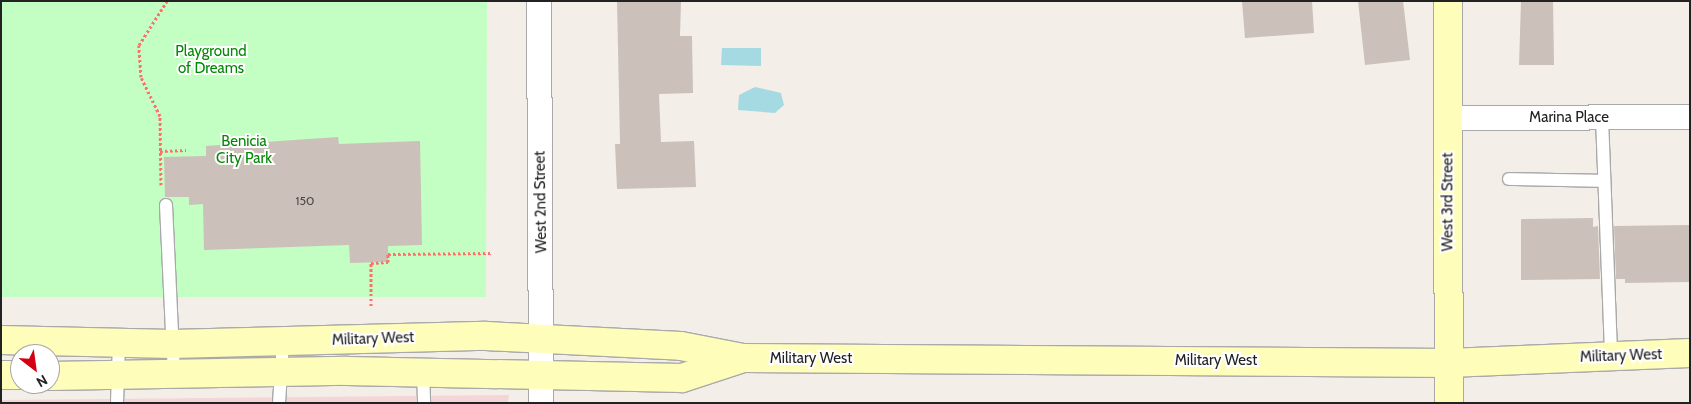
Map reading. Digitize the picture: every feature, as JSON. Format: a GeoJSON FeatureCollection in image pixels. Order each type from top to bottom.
{"type":"FeatureCollection","features":[{"type":"Feature","properties":{"kind":"main road","name":"West 3rd Street"},"geometry":{"type":"LineString","coordinates":[[1448,1],[1449,403]]}},
{"type":"Feature","properties":{"kind":"main road","name":"Military West"},"geometry":{"type":"LineString","coordinates":[[1,340],[172,344],[486,336],[681,346],[743,358],[1449,363],[1690,353]]}},
{"type":"Feature","properties":{"kind":"main road","name":"Military West"},"geometry":{"type":"LineString","coordinates":[[60,378],[117,390],[174,373],[423,371],[541,376],[682,378],[743,358]]}},
{"type":"Feature","properties":{"kind":"street","name":"West 2nd Street"},"geometry":{"type":"LineString","coordinates":[[539,1],[541,403]]}},
{"type":"Feature","properties":{"kind":"street","name":"Marina Place"},"geometry":{"type":"LineString","coordinates":[[1448,118],[1690,117]]}},
{"type":"Feature","properties":{"kind":"lane"},"geometry":{"type":"LineString","coordinates":[[1602,118],[1611,356]]}},
{"type":"Feature","properties":{"kind":"lane"},"geometry":{"type":"LineString","coordinates":[[1509,179],[1604,181]]}},
{"type":"Feature","properties":{"kind":"lane"},"geometry":{"type":"LineString","coordinates":[[166,205],[174,373]]}},
{"type":"Feature","properties":{"kind":"lane"},"geometry":{"type":"LineString","coordinates":[[117,390],[119,342]]}},
{"type":"Feature","properties":{"kind":"lane"},"geometry":{"type":"LineString","coordinates":[[279,403],[283,342]]}},
{"type":"Feature","properties":{"kind":"lane"},"geometry":{"type":"LineString","coordinates":[[423,371],[424,403]]}},
{"type":"Feature","properties":{"kind":"path"},"geometry":{"type":"LineString","coordinates":[[161,185],[160,116],[140,77],[139,45],[167,1]]}},
{"type":"Feature","properties":{"kind":"path"},"geometry":{"type":"LineString","coordinates":[[160,150],[186,150]]}},
{"type":"Feature","properties":{"kind":"path"},"geometry":{"type":"LineString","coordinates":[[371,306],[370,263],[388,262],[388,254],[492,253]]}},
{"type":"Feature","properties":{"kind":"shaded area"},"geometry":{"type":"Polygon","coordinates":[[[509,395],[508,403],[1,403],[1,400],[509,395]]]}},
{"type":"Feature","properties":{"kind":"green space","name":"Benicia City Park"},"geometry":{"type":"Polygon","coordinates":[[[1,1],[487,1],[486,297],[1,297],[1,1]]]}},
{"type":"Feature","properties":{"kind":"water"},"geometry":{"type":"Polygon","coordinates":[[[722,48],[761,48],[761,66],[721,65],[722,48]]]}},
{"type":"Feature","properties":{"kind":"water"},"geometry":{"type":"Polygon","coordinates":[[[755,87],[781,93],[784,105],[775,113],[738,110],[739,95],[755,87]]]}},
{"type":"Feature","properties":{"kind":"building"},"geometry":{"type":"Polygon","coordinates":[[[617,1],[681,1],[680,36],[692,36],[693,93],[659,94],[661,142],[694,141],[696,187],[617,189],[615,144],[620,144],[617,1]]]}},
{"type":"Feature","properties":{"kind":"building"},"geometry":{"type":"Polygon","coordinates":[[[1242,1],[1312,1],[1314,33],[1245,38],[1242,1]]]}},
{"type":"Feature","properties":{"kind":"building"},"geometry":{"type":"Polygon","coordinates":[[[1358,1],[1403,1],[1410,60],[1365,65],[1358,1]]]}},
{"type":"Feature","properties":{"kind":"building"},"geometry":{"type":"Polygon","coordinates":[[[1521,1],[1553,1],[1554,65],[1519,65],[1521,1]]]}},
{"type":"Feature","properties":{"kind":"building"},"geometry":{"type":"Polygon","coordinates":[[[338,137],[339,144],[420,141],[422,245],[388,246],[388,262],[350,263],[349,245],[204,250],[203,204],[189,205],[189,197],[165,197],[164,157],[206,156],[206,146],[338,137]]]}},
{"type":"Feature","properties":{"kind":"building"},"geometry":{"type":"Polygon","coordinates":[[[1593,218],[1593,227],[1598,226],[1600,279],[1521,280],[1521,219],[1593,218]]]}},
{"type":"Feature","properties":{"kind":"building"},"geometry":{"type":"Polygon","coordinates":[[[1690,225],[1690,282],[1625,283],[1625,279],[1616,279],[1614,226],[1690,225]]]}},
{"type":"Feature","properties":{"kind":"park label","name":"Playground of Dreams"},"geometry":{"type":"Point","coordinates":[211,60]}}]}
